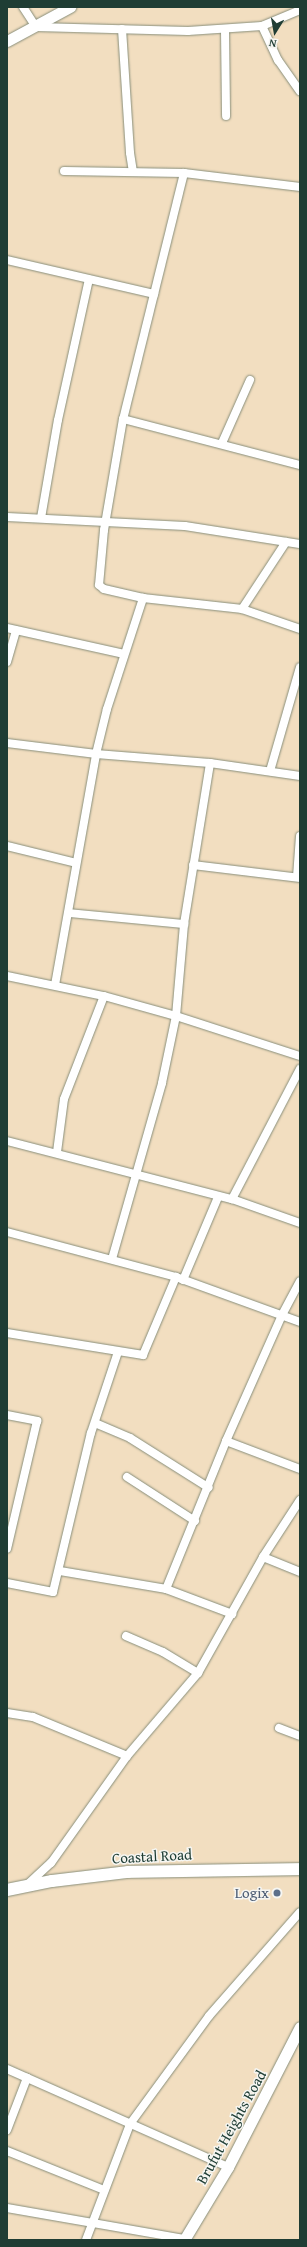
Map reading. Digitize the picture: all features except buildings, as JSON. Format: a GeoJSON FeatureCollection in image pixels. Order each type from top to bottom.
{"type":"FeatureCollection","features":[{"type":"Feature","properties":{"kind":"main road","name":"Coastal Road"},"geometry":{"type":"LineString","coordinates":[[7,1890],[27,1885],[128,1872],[300,1869]]}},
{"type":"Feature","properties":{"kind":"street"},"geometry":{"type":"LineString","coordinates":[[23,7],[36,27]]}},
{"type":"Feature","properties":{"kind":"street"},"geometry":{"type":"LineString","coordinates":[[7,41],[36,27],[70,7]]}},
{"type":"Feature","properties":{"kind":"street"},"geometry":{"type":"LineString","coordinates":[[36,27],[224,30],[262,26],[300,10]]}},
{"type":"Feature","properties":{"kind":"street"},"geometry":{"type":"LineString","coordinates":[[262,26],[278,60],[300,92]]}},
{"type":"Feature","properties":{"kind":"street"},"geometry":{"type":"LineString","coordinates":[[122,29],[130,153],[134,172]]}},
{"type":"Feature","properties":{"kind":"street"},"geometry":{"type":"LineString","coordinates":[[224,30],[226,116]]}},
{"type":"Feature","properties":{"kind":"street"},"geometry":{"type":"LineString","coordinates":[[64,171],[184,173],[300,187]]}},
{"type":"Feature","properties":{"kind":"street"},"geometry":{"type":"LineString","coordinates":[[184,173],[123,419],[105,521],[99,585],[104,589],[143,598],[242,609],[300,629]]}},
{"type":"Feature","properties":{"kind":"street"},"geometry":{"type":"LineString","coordinates":[[7,260],[154,294]]}},
{"type":"Feature","properties":{"kind":"street"},"geometry":{"type":"LineString","coordinates":[[42,518],[58,420],[89,279]]}},
{"type":"Feature","properties":{"kind":"street"},"geometry":{"type":"LineString","coordinates":[[222,443],[250,380]]}},
{"type":"Feature","properties":{"kind":"street"},"geometry":{"type":"LineString","coordinates":[[123,419],[222,443],[300,465]]}},
{"type":"Feature","properties":{"kind":"street"},"geometry":{"type":"LineString","coordinates":[[7,517],[185,526],[300,544]]}},
{"type":"Feature","properties":{"kind":"street"},"geometry":{"type":"LineString","coordinates":[[242,609],[286,542]]}},
{"type":"Feature","properties":{"kind":"street"},"geometry":{"type":"LineString","coordinates":[[55,985],[96,754],[124,654],[143,598]]}},
{"type":"Feature","properties":{"kind":"street"},"geometry":{"type":"LineString","coordinates":[[7,628],[124,654]]}},
{"type":"Feature","properties":{"kind":"street"},"geometry":{"type":"LineString","coordinates":[[7,662],[16,630]]}},
{"type":"Feature","properties":{"kind":"street"},"geometry":{"type":"LineString","coordinates":[[270,771],[300,667]]}},
{"type":"Feature","properties":{"kind":"street"},"geometry":{"type":"LineString","coordinates":[[7,743],[96,754],[210,763],[300,776]]}},
{"type":"Feature","properties":{"kind":"street"},"geometry":{"type":"LineString","coordinates":[[112,1259],[162,1083],[176,1016],[184,924],[210,763]]}},
{"type":"Feature","properties":{"kind":"street"},"geometry":{"type":"LineString","coordinates":[[193,865],[298,878],[300,836]]}},
{"type":"Feature","properties":{"kind":"street"},"geometry":{"type":"LineString","coordinates":[[7,846],[76,863]]}},
{"type":"Feature","properties":{"kind":"street"},"geometry":{"type":"LineString","coordinates":[[68,913],[184,924]]}},
{"type":"Feature","properties":{"kind":"street"},"geometry":{"type":"LineString","coordinates":[[7,976],[104,996],[176,1016],[300,1056]]}},
{"type":"Feature","properties":{"kind":"street"},"geometry":{"type":"LineString","coordinates":[[57,1152],[64,1099],[104,996]]}},
{"type":"Feature","properties":{"kind":"street"},"geometry":{"type":"LineString","coordinates":[[232,1199],[300,1069]]}},
{"type":"Feature","properties":{"kind":"street"},"geometry":{"type":"LineString","coordinates":[[7,1141],[57,1152],[218,1197],[232,1199],[300,1223]]}},
{"type":"Feature","properties":{"kind":"street"},"geometry":{"type":"LineString","coordinates":[[7,1333],[142,1355],[180,1279],[218,1197]]}},
{"type":"Feature","properties":{"kind":"street"},"geometry":{"type":"LineString","coordinates":[[7,1232],[112,1259],[180,1279],[300,1322]]}},
{"type":"Feature","properties":{"kind":"street"},"geometry":{"type":"LineString","coordinates":[[166,1589],[209,1488],[226,1440],[282,1315],[300,1281]]}},
{"type":"Feature","properties":{"kind":"street"},"geometry":{"type":"LineString","coordinates":[[7,1583],[53,1592],[60,1571],[95,1422],[118,1352]]}},
{"type":"Feature","properties":{"kind":"street"},"geometry":{"type":"LineString","coordinates":[[7,1415],[37,1421],[7,1549]]}},
{"type":"Feature","properties":{"kind":"street"},"geometry":{"type":"LineString","coordinates":[[95,1422],[130,1438],[209,1488]]}},
{"type":"Feature","properties":{"kind":"street"},"geometry":{"type":"LineString","coordinates":[[226,1440],[300,1469]]}},
{"type":"Feature","properties":{"kind":"street"},"geometry":{"type":"LineString","coordinates":[[126,1477],[195,1521]]}},
{"type":"Feature","properties":{"kind":"street"},"geometry":{"type":"LineString","coordinates":[[27,1885],[51,1863],[127,1756],[198,1672],[263,1557],[300,1500]]}},
{"type":"Feature","properties":{"kind":"street"},"geometry":{"type":"LineString","coordinates":[[263,1557],[300,1572]]}},
{"type":"Feature","properties":{"kind":"street"},"geometry":{"type":"LineString","coordinates":[[60,1571],[166,1589],[232,1614]]}},
{"type":"Feature","properties":{"kind":"street"},"geometry":{"type":"LineString","coordinates":[[126,1636],[163,1652],[198,1672]]}},
{"type":"Feature","properties":{"kind":"street"},"geometry":{"type":"LineString","coordinates":[[7,1713],[33,1717],[127,1756]]}},
{"type":"Feature","properties":{"kind":"street"},"geometry":{"type":"LineString","coordinates":[[279,1728],[300,1736]]}},
{"type":"Feature","properties":{"kind":"street"},"geometry":{"type":"LineString","coordinates":[[86,2240],[91,2223],[130,2124],[209,2016],[300,1912]]}},
{"type":"Feature","properties":{"kind":"street","name":"Brufut Heights Road"},"geometry":{"type":"LineString","coordinates":[[185,2240],[228,2167],[300,2027]]}},
{"type":"Feature","properties":{"kind":"street"},"geometry":{"type":"LineString","coordinates":[[7,2069],[228,2167]]}},
{"type":"Feature","properties":{"kind":"street"},"geometry":{"type":"LineString","coordinates":[[7,2130],[27,2078]]}},
{"type":"Feature","properties":{"kind":"street"},"geometry":{"type":"LineString","coordinates":[[7,2150],[104,2190]]}},
{"type":"Feature","properties":{"kind":"street"},"geometry":{"type":"LineString","coordinates":[[7,2208],[185,2240]]}},
{"type":"Feature","properties":{"kind":"place","name":"Logix"},"geometry":{"type":"Point","coordinates":[277,1893]}}]}
